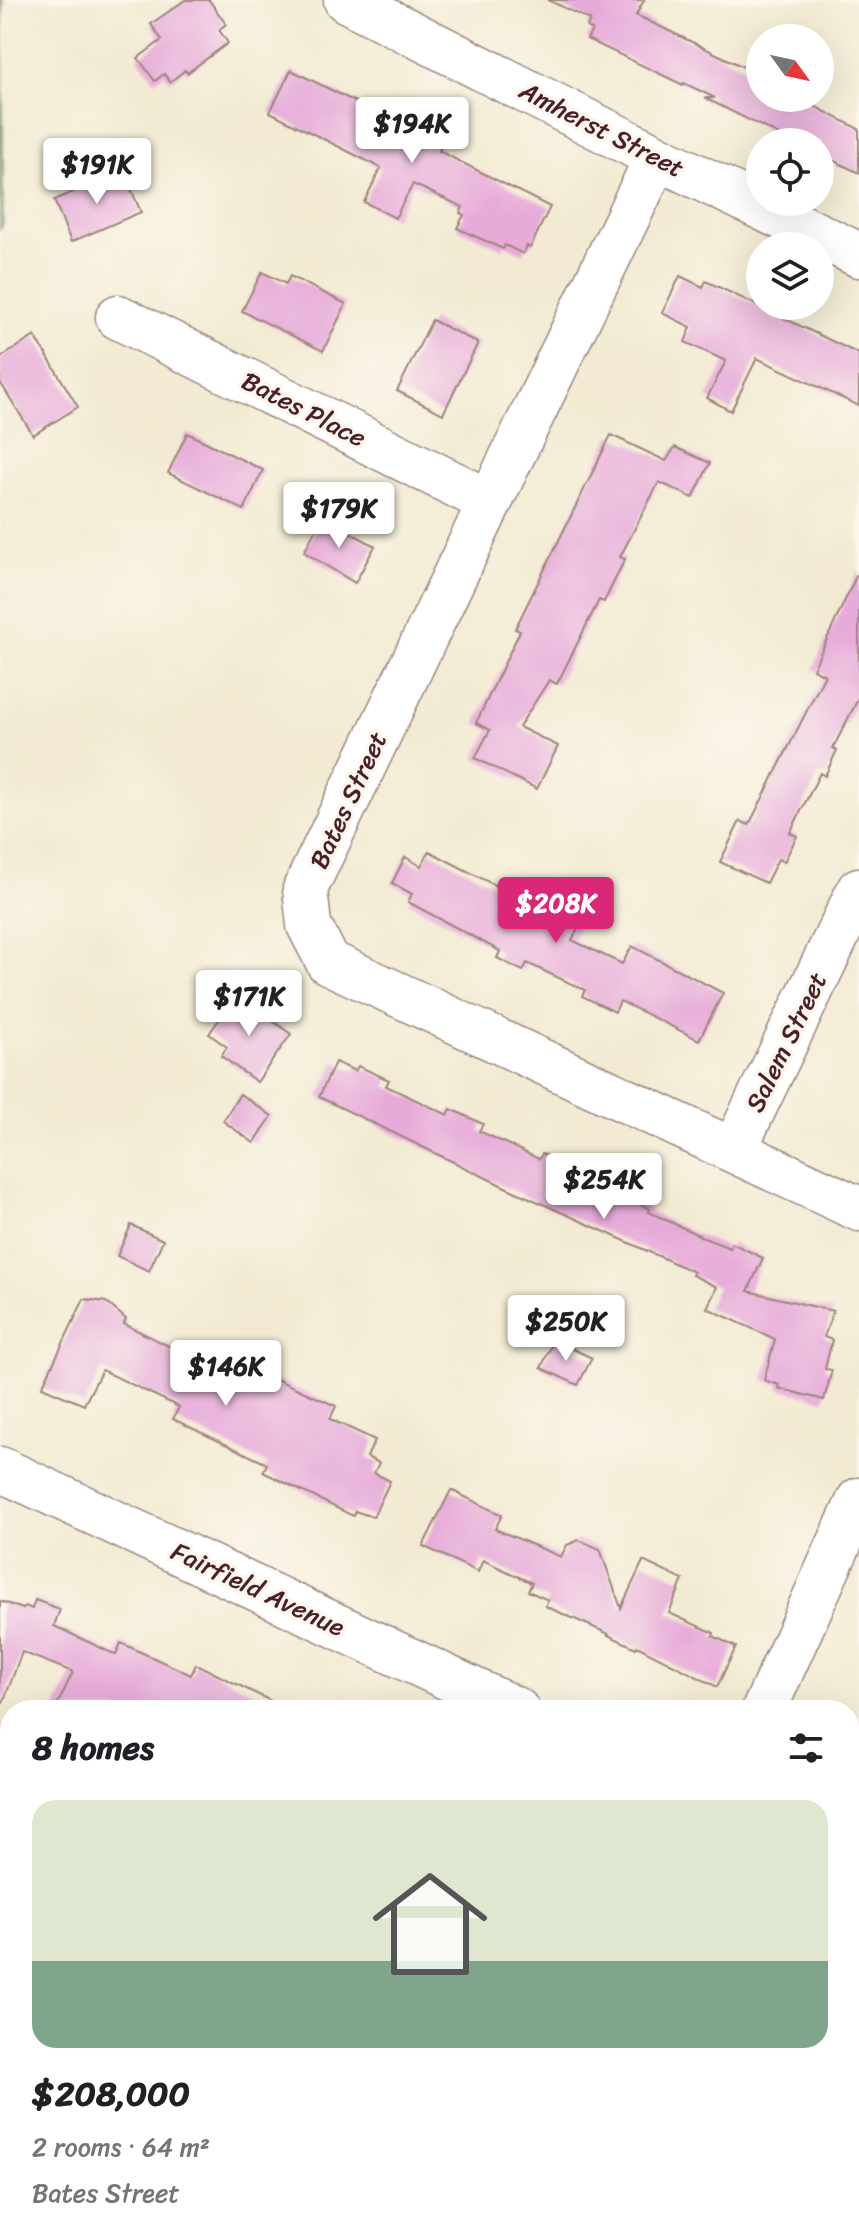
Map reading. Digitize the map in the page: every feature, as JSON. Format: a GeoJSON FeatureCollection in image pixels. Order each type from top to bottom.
{"type":"FeatureCollection","features":[{"type":"Feature","properties":{"kind":"street","name":"Amherst Street"},"geometry":{"type":"LineString","coordinates":[[346,0],[859,255]]}},
{"type":"Feature","properties":{"kind":"street","name":"Bates Street"},"geometry":{"type":"LineString","coordinates":[[657,157],[305,889],[309,925],[328,962],[859,1209]]}},
{"type":"Feature","properties":{"kind":"street","name":"Bates Place"},"geometry":{"type":"LineString","coordinates":[[118,317],[490,502]]}},
{"type":"Feature","properties":{"kind":"street","name":"Salem Street"},"geometry":{"type":"LineString","coordinates":[[734,1150],[859,890]]}},
{"type":"Feature","properties":{"kind":"street","name":"Fairfield Avenue"},"geometry":{"type":"LineString","coordinates":[[0,1469],[496,1700]]}},
{"type":"Feature","properties":{"kind":"street"},"geometry":{"type":"LineString","coordinates":[[769,1700],[859,1500]]}},
{"type":"Feature","properties":{"kind":"green space"},"geometry":{"type":"Polygon","coordinates":[[[0,0],[3,0],[3,223],[0,230],[0,0]]]}},
{"type":"Feature","properties":{"kind":"building"},"geometry":{"type":"Polygon","coordinates":[[[185,0],[209,0],[226,24],[219,30],[228,43],[170,82],[164,74],[155,81],[138,58],[162,40],[151,24],[185,0]]]}},
{"type":"Feature","properties":{"kind":"building"},"geometry":{"type":"Polygon","coordinates":[[[548,0],[644,0],[636,15],[746,68],[746,112],[826,112],[859,129],[859,173],[834,161],[834,128],[765,128],[705,98],[715,98],[587,39],[592,30],[587,27],[590,20],[548,0]]]}},
{"type":"Feature","properties":{"kind":"building"},"geometry":{"type":"Polygon","coordinates":[[[291,70],[442,145],[439,151],[550,207],[530,248],[527,246],[523,254],[505,245],[503,249],[457,228],[464,215],[460,213],[463,207],[413,184],[395,218],[364,202],[381,168],[270,112],[291,70]]]}},
{"type":"Feature","properties":{"kind":"building"},"geometry":{"type":"Polygon","coordinates":[[[123,171],[141,212],[71,242],[54,200],[123,171]]]}},
{"type":"Feature","properties":{"kind":"building"},"geometry":{"type":"Polygon","coordinates":[[[262,272],[286,284],[290,276],[346,304],[323,351],[242,311],[262,272]]]}},
{"type":"Feature","properties":{"kind":"building"},"geometry":{"type":"Polygon","coordinates":[[[680,276],[703,287],[706,281],[746,300],[746,320],[788,320],[859,354],[859,406],[757,358],[731,411],[707,398],[726,361],[685,342],[691,327],[662,313],[680,276]]]}},
{"type":"Feature","properties":{"kind":"building"},"geometry":{"type":"Polygon","coordinates":[[[432,320],[478,343],[443,414],[397,391],[432,320]]]}},
{"type":"Feature","properties":{"kind":"building"},"geometry":{"type":"Polygon","coordinates":[[[35,336],[78,407],[33,435],[0,382],[0,358],[35,336]]]}},
{"type":"Feature","properties":{"kind":"building"},"geometry":{"type":"Polygon","coordinates":[[[187,433],[263,470],[244,510],[168,473],[187,433]]]}},
{"type":"Feature","properties":{"kind":"building"},"geometry":{"type":"Polygon","coordinates":[[[611,435],[666,461],[675,447],[710,463],[693,498],[659,482],[620,557],[625,559],[604,602],[599,600],[557,684],[549,680],[519,727],[558,746],[537,789],[475,758],[490,730],[476,723],[520,631],[515,629],[611,435]]]}},
{"type":"Feature","properties":{"kind":"building"},"geometry":{"type":"Polygon","coordinates":[[[322,517],[375,546],[355,583],[304,552],[322,517]]]}},
{"type":"Feature","properties":{"kind":"building"},"geometry":{"type":"Polygon","coordinates":[[[859,570],[859,697],[833,748],[837,750],[825,776],[820,773],[790,833],[797,836],[784,862],[778,859],[766,883],[720,862],[740,821],[749,825],[825,675],[813,669],[859,570]]]}},
{"type":"Feature","properties":{"kind":"building"},"geometry":{"type":"Polygon","coordinates":[[[429,851],[496,886],[581,923],[572,940],[622,964],[632,946],[723,993],[699,1040],[620,1001],[615,1012],[582,996],[585,990],[527,963],[523,971],[497,958],[500,951],[408,902],[412,894],[392,883],[405,857],[421,866],[429,851]]]}},
{"type":"Feature","properties":{"kind":"building"},"geometry":{"type":"Polygon","coordinates":[[[236,995],[291,1034],[257,1082],[221,1056],[227,1047],[209,1034],[236,995]]]}},
{"type":"Feature","properties":{"kind":"building"},"geometry":{"type":"Polygon","coordinates":[[[335,1062],[355,1071],[358,1066],[389,1080],[386,1086],[448,1115],[451,1109],[483,1124],[479,1131],[539,1159],[542,1154],[549,1156],[574,1168],[572,1173],[709,1240],[730,1248],[732,1243],[763,1258],[748,1291],[833,1311],[824,1337],[832,1340],[825,1369],[832,1370],[824,1400],[778,1388],[779,1385],[764,1380],[775,1339],[707,1308],[717,1287],[692,1275],[694,1272],[503,1186],[319,1097],[335,1062]]]}},
{"type":"Feature","properties":{"kind":"building"},"geometry":{"type":"Polygon","coordinates":[[[240,1094],[272,1116],[254,1143],[223,1121],[240,1094]]]}},
{"type":"Feature","properties":{"kind":"building"},"geometry":{"type":"Polygon","coordinates":[[[131,1225],[163,1240],[149,1271],[117,1256],[131,1225]]]}},
{"type":"Feature","properties":{"kind":"building"},"geometry":{"type":"Polygon","coordinates":[[[84,1299],[106,1302],[126,1319],[124,1324],[217,1370],[224,1356],[336,1406],[330,1419],[375,1440],[367,1457],[379,1463],[374,1473],[390,1481],[373,1517],[355,1511],[353,1516],[263,1472],[267,1464],[173,1419],[179,1407],[102,1370],[84,1405],[42,1387],[84,1299]]]}},
{"type":"Feature","properties":{"kind":"building"},"geometry":{"type":"Polygon","coordinates":[[[554,1340],[592,1358],[578,1385],[541,1368],[554,1340]]]}},
{"type":"Feature","properties":{"kind":"building"},"geometry":{"type":"Polygon","coordinates":[[[451,1490],[502,1515],[495,1529],[561,1557],[567,1545],[579,1540],[600,1549],[621,1608],[643,1561],[683,1580],[669,1613],[714,1633],[713,1636],[736,1647],[717,1687],[637,1646],[545,1606],[548,1600],[528,1591],[532,1583],[483,1560],[478,1572],[423,1546],[451,1490]]]}},
{"type":"Feature","properties":{"kind":"building"},"geometry":{"type":"Polygon","coordinates":[[[35,1600],[60,1609],[54,1626],[116,1655],[121,1643],[191,1675],[196,1664],[269,1700],[60,1700],[73,1672],[22,1652],[4,1700],[0,1700],[0,1601],[32,1609],[35,1600]]]}}]}
